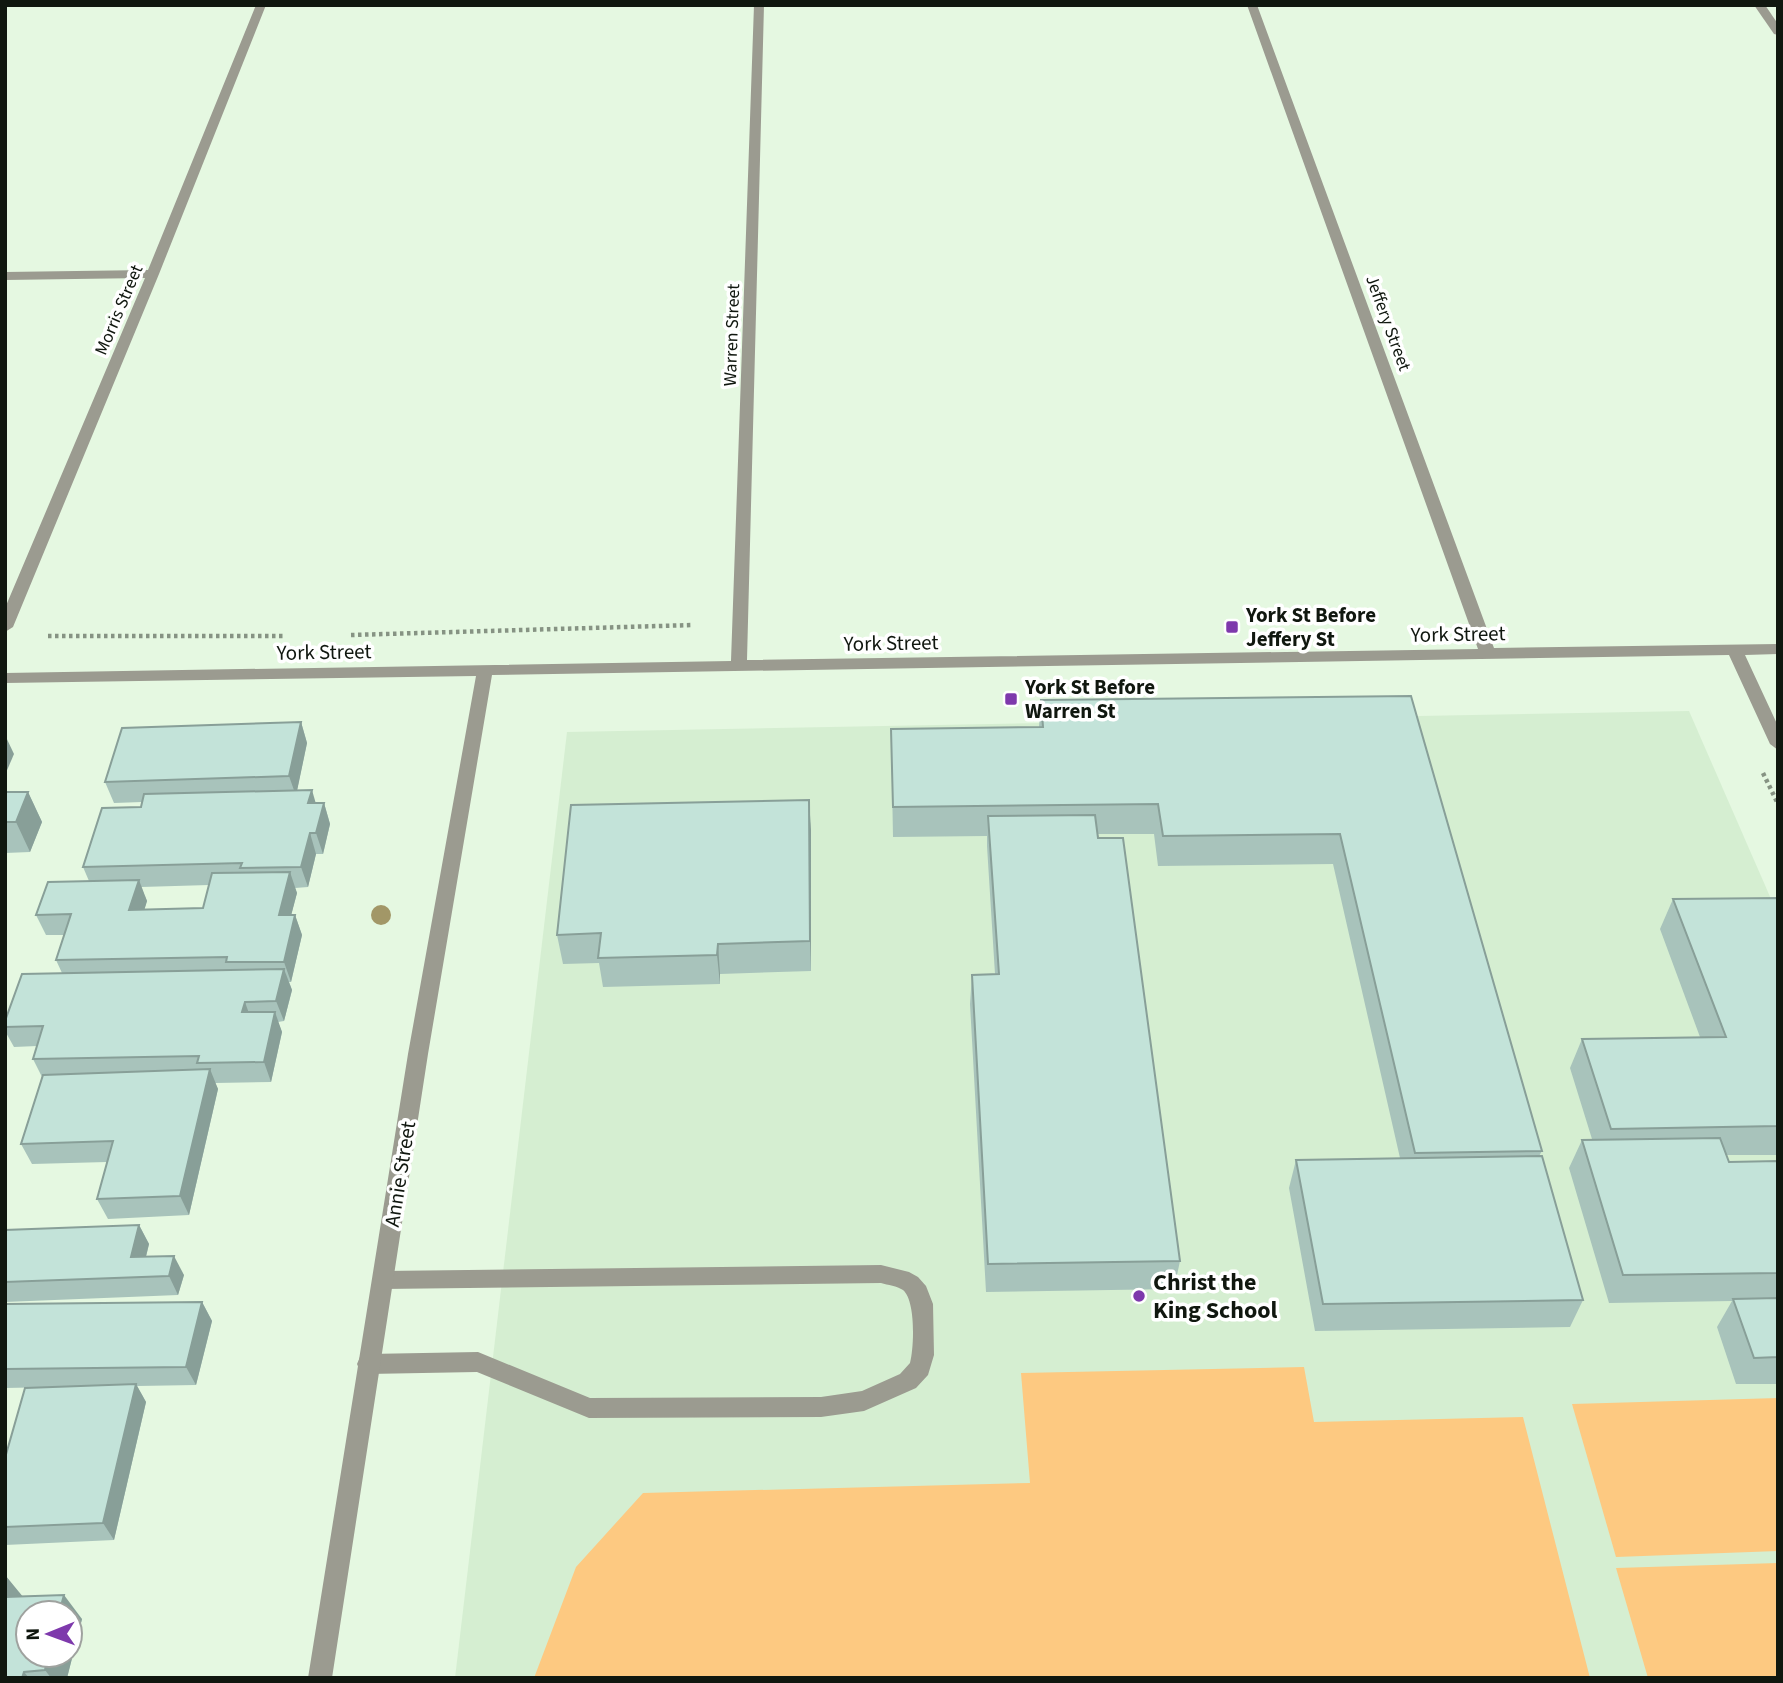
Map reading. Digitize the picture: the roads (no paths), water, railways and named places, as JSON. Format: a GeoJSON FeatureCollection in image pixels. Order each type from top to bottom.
{"type":"FeatureCollection","features":[{"type":"Feature","properties":{"kind":"street","name":"Morris Street"},"geometry":{"type":"LineString","coordinates":[[5,627],[153,274],[261,5]]}},
{"type":"Feature","properties":{"kind":"street","name":"Warren Street"},"geometry":{"type":"LineString","coordinates":[[738,666],[759,5]]}},
{"type":"Feature","properties":{"kind":"street","name":"Jeffery Street"},"geometry":{"type":"LineString","coordinates":[[1252,5],[1488,654]]}},
{"type":"Feature","properties":{"kind":"street"},"geometry":{"type":"LineString","coordinates":[[1759,5],[1778,32]]}},
{"type":"Feature","properties":{"kind":"street"},"geometry":{"type":"LineString","coordinates":[[5,276],[153,274]]}},
{"type":"Feature","properties":{"kind":"street"},"geometry":{"type":"LineString","coordinates":[[1734,649],[1778,744]]}},
{"type":"Feature","properties":{"kind":"street","name":"York Street"},"geometry":{"type":"LineString","coordinates":[[5,678],[1778,649]]}},
{"type":"Feature","properties":{"kind":"street","name":"Annie Street"},"geometry":{"type":"LineString","coordinates":[[320,1678],[418,1054],[485,670]]}},
{"type":"Feature","properties":{"kind":"street"},"geometry":{"type":"LineString","coordinates":[[368,1364],[478,1362],[589,1408],[821,1407],[864,1401],[897,1388],[916,1375],[923,1355],[922,1304],[918,1293],[911,1284],[902,1279],[881,1274],[383,1280]]}},
{"type":"Feature","properties":{"kind":"place","name":"York St Before Jeffery St"},"geometry":{"type":"Point","coordinates":[1232,627]}},
{"type":"Feature","properties":{"kind":"place","name":"York St Before Warren St"},"geometry":{"type":"Point","coordinates":[1011,699]}},
{"type":"Feature","properties":{"kind":"place","name":"Christ the King School"},"geometry":{"type":"Point","coordinates":[1139,1296]}}]}
